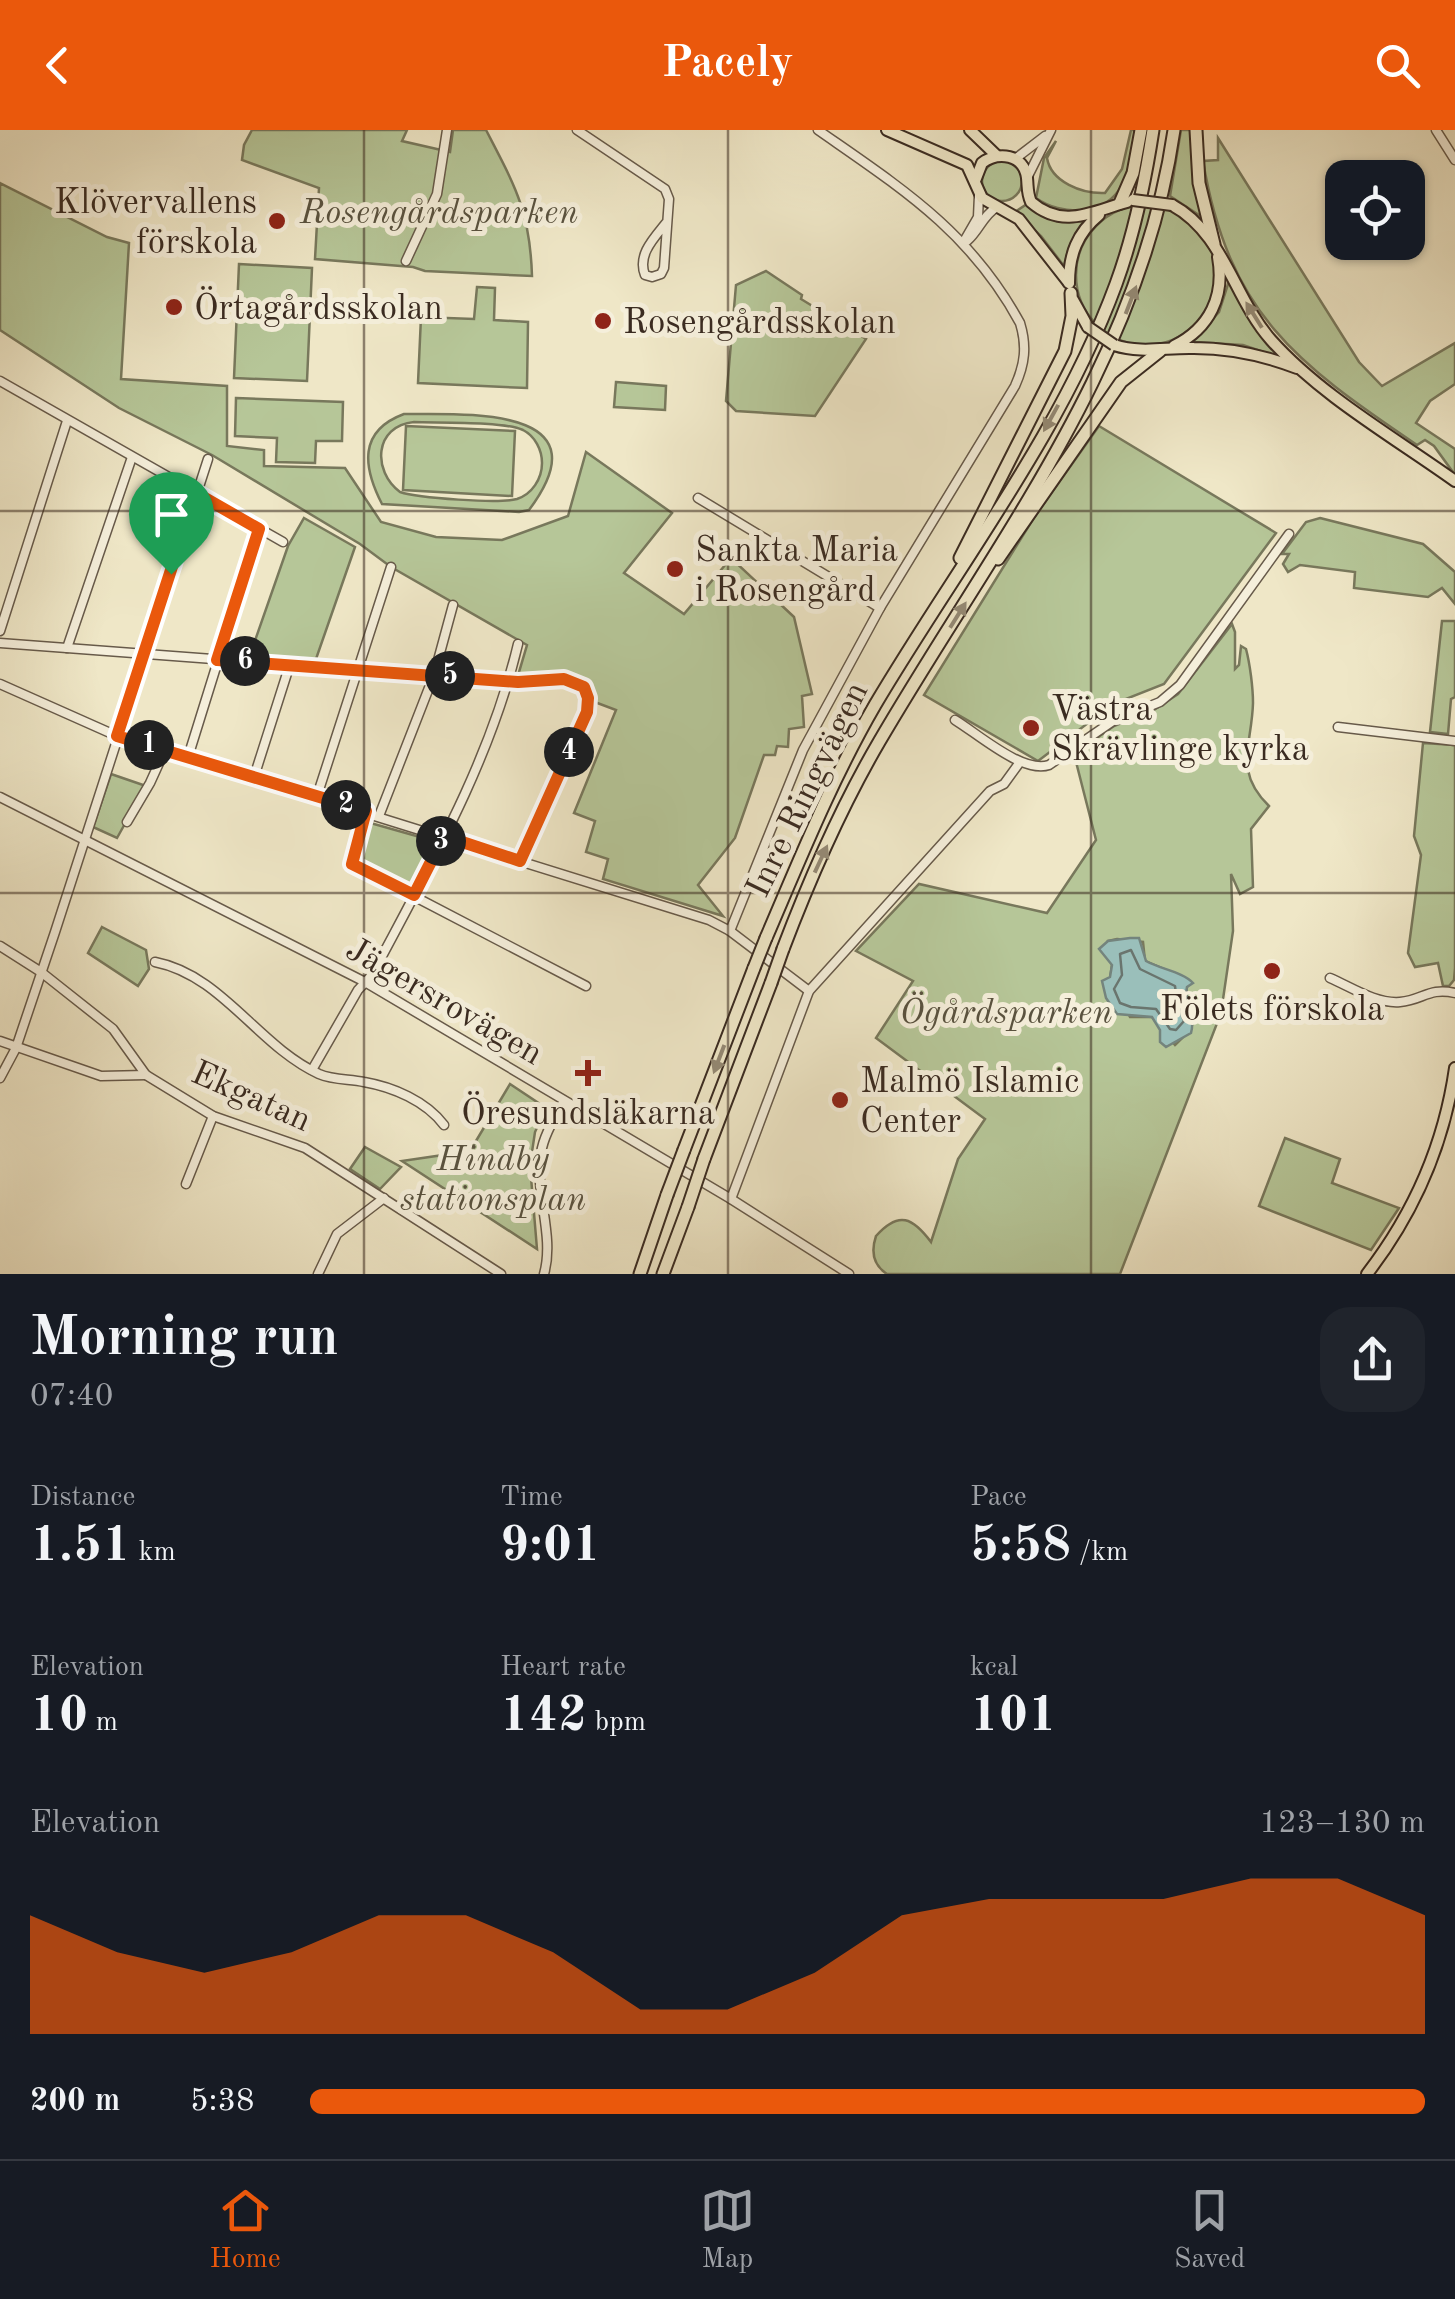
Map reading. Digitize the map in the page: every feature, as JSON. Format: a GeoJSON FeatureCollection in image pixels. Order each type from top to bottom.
{"type":"FeatureCollection","features":[{"type":"Feature","properties":{"kind":"highway"},"geometry":{"type":"LineString","coordinates":[[1120,204],[1133,174],[1141,130]]}},
{"type":"Feature","properties":{"kind":"highway","name":"Inre Ringvägen"},"geometry":{"type":"LineString","coordinates":[[640,1274],[754,968],[832,784],[875,705],[1037,442],[1100,324],[1134,230],[1153,130]]}},
{"type":"Feature","properties":{"kind":"highway","name":"Inre Ringvägen"},"geometry":{"type":"LineString","coordinates":[[663,1274],[783,948],[853,792],[1057,451],[1118,332],[1152,235],[1174,130]]}},
{"type":"Feature","properties":{"kind":"highway"},"geometry":{"type":"LineString","coordinates":[[1196,130],[1199,183],[1216,247]]}},
{"type":"Feature","properties":{"kind":"highway"},"geometry":{"type":"LineString","coordinates":[[947,592],[960,557],[1065,352],[1072,316],[1070,288]]}},
{"type":"Feature","properties":{"kind":"highway"},"geometry":{"type":"LineString","coordinates":[[979,581],[1009,547],[1121,382],[1164,350]]}},
{"type":"Feature","properties":{"kind":"main road"},"geometry":{"type":"LineString","coordinates":[[887,130],[960,160],[972,171],[977,190],[1029,230],[1070,288],[1088,326],[1114,345],[1131,350],[1239,351],[1302,370]]}},
{"type":"Feature","properties":{"kind":"main road"},"geometry":{"type":"LineString","coordinates":[[970,130],[996,155],[1015,158],[1022,166],[1035,207],[1055,217],[1085,216],[1120,204],[1172,204],[1204,227],[1261,327],[1302,370],[1455,482]]}},
{"type":"Feature","properties":{"kind":"main road"},"geometry":{"type":"LineString","coordinates":[[977,190],[979,167],[996,155]]}},
{"type":"Feature","properties":{"kind":"main road"},"geometry":{"type":"LineString","coordinates":[[1000,208],[1016,203],[1027,185]]}},
{"type":"Feature","properties":{"kind":"main road"},"geometry":{"type":"LineString","coordinates":[[1070,288],[1077,240],[1096,217],[1120,204]]}},
{"type":"Feature","properties":{"kind":"main road"},"geometry":{"type":"LineString","coordinates":[[1164,350],[1196,332],[1215,305],[1221,274],[1216,247]]}},
{"type":"Feature","properties":{"kind":"main road"},"geometry":{"type":"LineString","coordinates":[[1367,1274],[1394,1239],[1423,1182],[1442,1130],[1455,1068]]}},
{"type":"Feature","properties":{"kind":"street"},"geometry":{"type":"LineString","coordinates":[[406,261],[437,194],[447,130]]}},
{"type":"Feature","properties":{"kind":"street"},"geometry":{"type":"LineString","coordinates":[[577,130],[665,189],[669,199],[664,268],[662,274],[652,278],[642,269],[643,258],[666,223]]}},
{"type":"Feature","properties":{"kind":"street"},"geometry":{"type":"LineString","coordinates":[[730,930],[802,750],[880,608],[1015,386],[1025,348],[1020,324],[963,244],[922,204],[818,130]]}},
{"type":"Feature","properties":{"kind":"street"},"geometry":{"type":"LineString","coordinates":[[1436,130],[1455,160]]}},
{"type":"Feature","properties":{"kind":"street"},"geometry":{"type":"LineString","coordinates":[[1015,158],[1048,131]]}},
{"type":"Feature","properties":{"kind":"street"},"geometry":{"type":"LineString","coordinates":[[1027,185],[1048,131]]}},
{"type":"Feature","properties":{"kind":"street"},"geometry":{"type":"LineString","coordinates":[[963,244],[978,217],[977,190]]}},
{"type":"Feature","properties":{"kind":"street"},"geometry":{"type":"LineString","coordinates":[[963,244],[980,230],[986,215],[1000,208]]}},
{"type":"Feature","properties":{"kind":"street"},"geometry":{"type":"LineString","coordinates":[[0,381],[283,542]]}},
{"type":"Feature","properties":{"kind":"street"},"geometry":{"type":"LineString","coordinates":[[0,631],[67,421]]}},
{"type":"Feature","properties":{"kind":"street"},"geometry":{"type":"LineString","coordinates":[[68,648],[132,457]]}},
{"type":"Feature","properties":{"kind":"street"},"geometry":{"type":"LineString","coordinates":[[0,1078],[16,1048],[208,459]]}},
{"type":"Feature","properties":{"kind":"street"},"geometry":{"type":"LineString","coordinates":[[698,498],[880,608]]}},
{"type":"Feature","properties":{"kind":"street"},"geometry":{"type":"LineString","coordinates":[[188,757],[259,529]]}},
{"type":"Feature","properties":{"kind":"street"},"geometry":{"type":"LineString","coordinates":[[955,720],[1020,762],[1034,767],[1049,765],[1113,720],[1160,702],[1180,684],[1289,534]]}},
{"type":"Feature","properties":{"kind":"street"},"geometry":{"type":"LineString","coordinates":[[317,796],[391,568]]}},
{"type":"Feature","properties":{"kind":"street"},"geometry":{"type":"LineString","coordinates":[[380,816],[434,675],[453,604]]}},
{"type":"Feature","properties":{"kind":"street"},"geometry":{"type":"LineString","coordinates":[[0,644],[510,680],[570,680],[584,687],[587,712],[520,861]]}},
{"type":"Feature","properties":{"kind":"street"},"geometry":{"type":"LineString","coordinates":[[312,1070],[444,836],[482,755],[510,680],[518,644]]}},
{"type":"Feature","properties":{"kind":"street"},"geometry":{"type":"LineString","coordinates":[[254,777],[290,664]]}},
{"type":"Feature","properties":{"kind":"street"},"geometry":{"type":"LineString","coordinates":[[0,684],[117,736],[659,903],[730,930],[808,991]]}},
{"type":"Feature","properties":{"kind":"street"},"geometry":{"type":"LineString","coordinates":[[1338,726],[1455,740]]}},
{"type":"Feature","properties":{"kind":"street"},"geometry":{"type":"LineString","coordinates":[[126,822],[165,750]]}},
{"type":"Feature","properties":{"kind":"street"},"geometry":{"type":"LineString","coordinates":[[731,1199],[808,991],[990,791],[1004,784],[1020,762]]}},
{"type":"Feature","properties":{"kind":"street","name":"Jägersrovägen"},"geometry":{"type":"LineString","coordinates":[[0,797],[365,982],[731,1199],[849,1274]]}},
{"type":"Feature","properties":{"kind":"street"},"geometry":{"type":"LineString","coordinates":[[366,811],[352,864],[586,986]]}},
{"type":"Feature","properties":{"kind":"street","name":"Ekgatan"},"geometry":{"type":"LineString","coordinates":[[0,946],[41,972],[113,1030],[146,1074],[213,1116],[306,1148],[501,1274]]}},
{"type":"Feature","properties":{"kind":"street"},"geometry":{"type":"LineString","coordinates":[[154,962],[200,980],[271,1042],[312,1070],[334,1078],[388,1087],[412,1098],[444,1125]]}},
{"type":"Feature","properties":{"kind":"street"},"geometry":{"type":"LineString","coordinates":[[1330,978],[1388,1002],[1411,1000],[1437,990],[1455,994]]}},
{"type":"Feature","properties":{"kind":"street"},"geometry":{"type":"LineString","coordinates":[[0,1041],[101,1076],[146,1074]]}},
{"type":"Feature","properties":{"kind":"street"},"geometry":{"type":"LineString","coordinates":[[544,1274],[547,1256],[540,1154],[564,1101]]}},
{"type":"Feature","properties":{"kind":"street"},"geometry":{"type":"LineString","coordinates":[[186,1184],[213,1116]]}},
{"type":"Feature","properties":{"kind":"street"},"geometry":{"type":"LineString","coordinates":[[318,1274],[337,1234],[384,1198]]}},
{"type":"Feature","properties":{"kind":"green space","name":"Rosengårdsparken"},"geometry":{"type":"Polygon","coordinates":[[[252,130],[407,130],[402,141],[450,152],[453,130],[486,130],[519,200],[528,234],[532,276],[425,271],[315,259],[319,188],[242,160],[252,130]]]}},
{"type":"Feature","properties":{"kind":"green space"},"geometry":{"type":"Polygon","coordinates":[[[1131,130],[1135,130],[1125,179],[1105,203],[1070,210],[1036,198],[1044,158],[1056,141],[1047,158],[1055,174],[1078,189],[1105,193],[1122,169],[1131,130]]]}},
{"type":"Feature","properties":{"kind":"green space"},"geometry":{"type":"Polygon","coordinates":[[[1181,130],[1193,130],[1202,217],[1170,196],[1181,130]]]}},
{"type":"Feature","properties":{"kind":"green space"},"geometry":{"type":"Polygon","coordinates":[[[1218,138],[1359,362],[1382,386],[1455,343],[1455,384],[1430,401],[1416,423],[1455,449],[1455,475],[1434,446],[1425,440],[1417,445],[1336,388],[1274,330],[1250,296],[1230,258],[1203,161],[1218,160],[1218,138]]]}},
{"type":"Feature","properties":{"kind":"green space"},"geometry":{"type":"Polygon","coordinates":[[[1002,161],[1016,167],[1022,181],[1016,195],[1002,201],[988,195],[982,181],[988,167],[1002,161]]]}},
{"type":"Feature","properties":{"kind":"green space"},"geometry":{"type":"Polygon","coordinates":[[[0,183],[107,237],[129,243],[121,379],[227,386],[227,446],[264,450],[264,466],[345,468],[381,522],[436,537],[502,540],[568,516],[586,452],[672,513],[624,573],[684,614],[731,558],[794,617],[812,694],[802,696],[804,727],[789,729],[788,747],[777,746],[775,755],[764,755],[735,838],[698,885],[723,916],[603,879],[608,859],[586,852],[595,821],[574,813],[616,710],[592,701],[580,682],[571,678],[517,679],[527,645],[391,567],[360,544],[212,455],[119,408],[0,330],[0,183]]]}},
{"type":"Feature","properties":{"kind":"green space"},"geometry":{"type":"Polygon","coordinates":[[[1027,204],[1052,218],[1084,222],[1069,247],[1064,266],[1041,236],[1015,212],[1027,204]]]}},
{"type":"Feature","properties":{"kind":"green space"},"geometry":{"type":"Polygon","coordinates":[[[1146,205],[1173,211],[1195,226],[1210,248],[1216,275],[1210,302],[1195,324],[1173,339],[1146,345],[1119,339],[1097,324],[1082,302],[1076,275],[1082,248],[1097,226],[1119,211],[1146,205]]]}},
{"type":"Feature","properties":{"kind":"green space"},"geometry":{"type":"Polygon","coordinates":[[[239,264],[312,268],[307,381],[234,378],[239,264]]]}},
{"type":"Feature","properties":{"kind":"green space"},"geometry":{"type":"Polygon","coordinates":[[[766,271],[802,295],[801,299],[866,339],[815,416],[736,411],[726,401],[736,285],[766,271]]]}},
{"type":"Feature","properties":{"kind":"green space"},"geometry":{"type":"Polygon","coordinates":[[[1229,281],[1264,339],[1287,360],[1243,345],[1191,342],[1219,312],[1229,281]]]}},
{"type":"Feature","properties":{"kind":"green space"},"geometry":{"type":"Polygon","coordinates":[[[477,287],[495,288],[494,320],[528,322],[527,388],[418,383],[421,317],[474,319],[477,287]]]}},
{"type":"Feature","properties":{"kind":"green space"},"geometry":{"type":"Polygon","coordinates":[[[616,382],[666,386],[665,410],[614,407],[616,382]]]}},
{"type":"Feature","properties":{"kind":"green space"},"geometry":{"type":"Polygon","coordinates":[[[236,398],[343,402],[342,441],[316,441],[315,463],[276,462],[277,438],[235,436],[236,398]]]}},
{"type":"Feature","properties":{"kind":"green space"},"geometry":{"type":"Polygon","coordinates":[[[404,414],[461,414],[519,423],[540,434],[551,451],[549,476],[529,510],[519,512],[382,504],[371,477],[369,452],[378,430],[404,414]],[[414,422],[391,432],[382,451],[385,473],[400,492],[458,500],[508,500],[527,494],[538,480],[541,453],[523,430],[486,424],[414,422]]]}},
{"type":"Feature","properties":{"kind":"green space"},"geometry":{"type":"Polygon","coordinates":[[[406,426],[515,431],[512,496],[403,490],[406,426]]]}},
{"type":"Feature","properties":{"kind":"green space"},"geometry":{"type":"Polygon","coordinates":[[[1099,426],[1276,533],[1164,684],[1113,704],[1038,761],[924,695],[1035,516],[1099,426]]]}},
{"type":"Feature","properties":{"kind":"green space"},"geometry":{"type":"Polygon","coordinates":[[[304,518],[355,547],[316,659],[250,655],[288,546],[304,518]]]}},
{"type":"Feature","properties":{"kind":"green space"},"geometry":{"type":"Polygon","coordinates":[[[1320,518],[1423,544],[1455,572],[1455,604],[1442,588],[1428,597],[1354,588],[1355,572],[1300,565],[1288,572],[1283,564],[1289,554],[1282,554],[1306,522],[1320,518]]]}},
{"type":"Feature","properties":{"kind":"green space"},"geometry":{"type":"Polygon","coordinates":[[[1442,621],[1455,621],[1455,697],[1451,699],[1448,734],[1430,732],[1442,621]]]}},
{"type":"Feature","properties":{"kind":"green space","name":"Ögårdsparken"},"geometry":{"type":"Polygon","coordinates":[[[1232,624],[1235,669],[1241,646],[1246,649],[1252,683],[1248,769],[1251,781],[1269,806],[1251,829],[1253,887],[1240,894],[1231,874],[1233,931],[1221,1013],[1120,1274],[887,1274],[874,1257],[876,1236],[892,1223],[905,1220],[918,1227],[931,1242],[958,1159],[985,1119],[876,1038],[913,981],[856,951],[919,884],[1047,913],[1096,840],[1074,754],[1114,726],[1154,710],[1178,694],[1232,624]],[[1108,941],[1110,978],[1130,1017],[1152,1017],[1175,1045],[1193,1021],[1187,987],[1178,975],[1145,961],[1143,942],[1108,941]]]}},
{"type":"Feature","properties":{"kind":"green space"},"geometry":{"type":"Polygon","coordinates":[[[1423,743],[1455,745],[1455,968],[1449,986],[1443,986],[1438,963],[1415,967],[1408,953],[1421,855],[1414,836],[1423,743]]]}},
{"type":"Feature","properties":{"kind":"green space"},"geometry":{"type":"Polygon","coordinates":[[[111,774],[146,786],[117,838],[93,827],[111,774]]]}},
{"type":"Feature","properties":{"kind":"green space"},"geometry":{"type":"Polygon","coordinates":[[[367,822],[427,839],[431,846],[409,887],[358,864],[355,859],[367,822]]]}},
{"type":"Feature","properties":{"kind":"green space"},"geometry":{"type":"Polygon","coordinates":[[[102,927],[146,950],[149,969],[138,986],[88,953],[102,927]]]}},
{"type":"Feature","properties":{"kind":"green space","name":"Hindby stationsplan"},"geometry":{"type":"Polygon","coordinates":[[[510,1084],[546,1108],[535,1132],[530,1165],[537,1249],[402,1161],[470,1151],[510,1084]]]}},
{"type":"Feature","properties":{"kind":"green space"},"geometry":{"type":"Polygon","coordinates":[[[1285,1138],[1340,1159],[1332,1183],[1399,1208],[1371,1250],[1259,1206],[1285,1138]]]}},
{"type":"Feature","properties":{"kind":"green space"},"geometry":{"type":"Polygon","coordinates":[[[365,1147],[401,1167],[380,1189],[350,1169],[365,1147]]]}},
{"type":"Feature","properties":{"kind":"water"},"geometry":{"type":"Polygon","coordinates":[[[1139,938],[1146,961],[1193,983],[1186,993],[1191,1033],[1166,1047],[1160,1042],[1160,1030],[1152,1017],[1117,1014],[1106,998],[1102,981],[1110,977],[1112,965],[1099,949],[1108,941],[1139,938]]]}},
{"type":"Feature","properties":{"kind":"place","name":"Klövervallens förskola"},"geometry":{"type":"Point","coordinates":[277,221]}},
{"type":"Feature","properties":{"kind":"place","name":"Örtagårdsskolan"},"geometry":{"type":"Point","coordinates":[174,307]}},
{"type":"Feature","properties":{"kind":"place","name":"Rosengårdsskolan"},"geometry":{"type":"Point","coordinates":[603,321]}},
{"type":"Feature","properties":{"kind":"place","name":"Sankta Maria i Rosengård"},"geometry":{"type":"Point","coordinates":[675,569]}},
{"type":"Feature","properties":{"kind":"place","name":"Västra Skrävlinge kyrka"},"geometry":{"type":"Point","coordinates":[1031,728]}},
{"type":"Feature","properties":{"kind":"place","name":"Fölets förskola"},"geometry":{"type":"Point","coordinates":[1272,971]}},
{"type":"Feature","properties":{"kind":"place","name":"Öresundsläkarna"},"geometry":{"type":"Point","coordinates":[588,1073]}},
{"type":"Feature","properties":{"kind":"place","name":"Malmö Islamic Center"},"geometry":{"type":"Point","coordinates":[840,1100]}},
{"type":"Feature","properties":{"kind":"route"},"geometry":{"type":"LineString","coordinates":[[196,493],[259,529],[217,660],[518,682],[564,679],[584,687],[587,712],[520,861],[444,836],[414,895],[352,864],[366,811],[117,736],[171,574],[196,493]]}}]}
